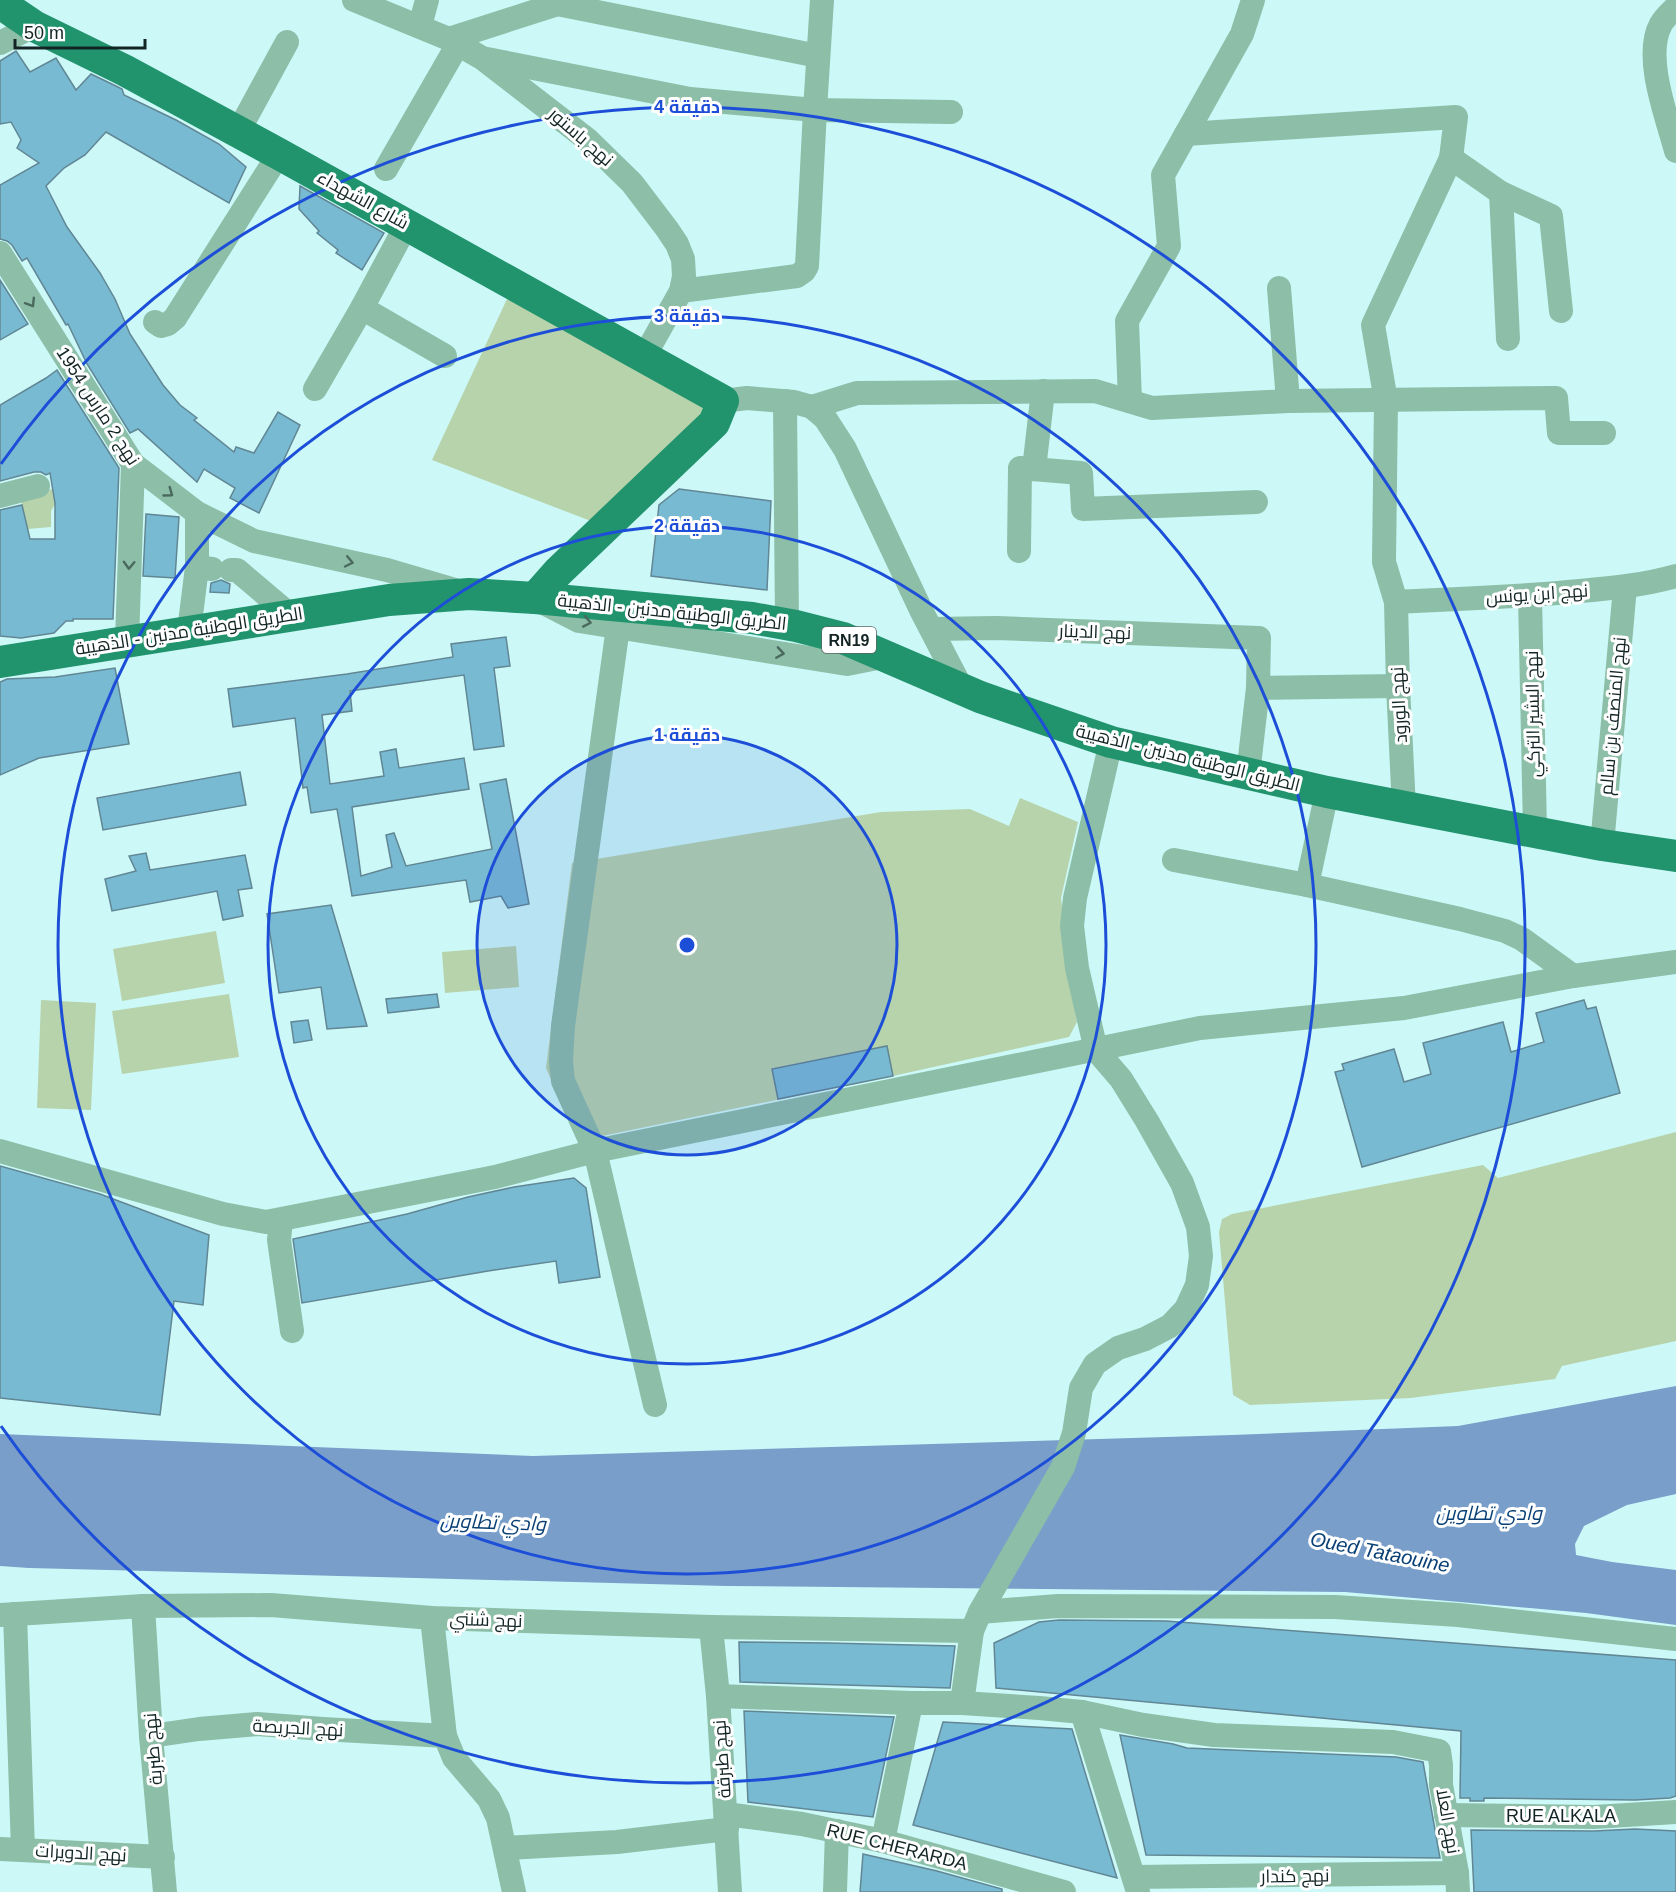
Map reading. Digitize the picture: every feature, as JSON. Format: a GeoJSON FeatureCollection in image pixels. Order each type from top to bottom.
{"type":"FeatureCollection","features":[{"type":"Feature","properties":{"kind":"main road","name":"شارع الشهداء"},"geometry":{"type":"LineString","coordinates":[[0,3],[34,26],[124,70],[279,154],[723,401]]}},
{"type":"Feature","properties":{"kind":"main road"},"geometry":{"type":"LineString","coordinates":[[535,598],[558,572],[714,423],[723,401]]}},
{"type":"Feature","properties":{"kind":"main road","name":"الطريق الوطنية مدنين - الذهيبة"},"geometry":{"type":"LineString","coordinates":[[0,662],[389,600],[469,594],[752,618],[843,638],[962,689],[1111,742],[1404,808],[1602,845],[1676,856]]}},
{"type":"Feature","properties":{"kind":"street","name":"نهج باستور"},"geometry":{"type":"LineString","coordinates":[[354,0],[420,26],[453,41],[482,58],[588,140],[632,183],[677,244],[683,259],[684,276],[681,291],[644,357]]}},
{"type":"Feature","properties":{"kind":"street"},"geometry":{"type":"LineString","coordinates":[[420,26],[427,0]]}},
{"type":"Feature","properties":{"kind":"street"},"geometry":{"type":"LineString","coordinates":[[681,291],[782,279],[804,272],[809,258],[822,0]]}},
{"type":"Feature","properties":{"kind":"street"},"geometry":{"type":"LineString","coordinates":[[1130,401],[1127,321],[1169,246],[1163,175],[1242,34],[1253,0]]}},
{"type":"Feature","properties":{"kind":"street"},"geometry":{"type":"LineString","coordinates":[[386,169],[453,41],[564,2],[818,56]]}},
{"type":"Feature","properties":{"kind":"street"},"geometry":{"type":"LineString","coordinates":[[1676,7],[1661,24],[1653,44],[1654,66],[1676,151]]}},
{"type":"Feature","properties":{"kind":"street"},"geometry":{"type":"LineString","coordinates":[[0,43],[34,26]]}},
{"type":"Feature","properties":{"kind":"street"},"geometry":{"type":"LineString","coordinates":[[237,132],[287,42]]}},
{"type":"Feature","properties":{"kind":"street"},"geometry":{"type":"LineString","coordinates":[[482,58],[690,99],[815,110],[951,112]]}},
{"type":"Feature","properties":{"kind":"street","name":"نهج الورود"},"geometry":{"type":"LineString","coordinates":[[1186,134],[1456,117],[1451,158],[1372,325],[1386,401],[1384,562],[1396,602],[1404,808]]}},
{"type":"Feature","properties":{"kind":"street"},"geometry":{"type":"LineString","coordinates":[[155,322],[161,326],[175,318],[279,154]]}},
{"type":"Feature","properties":{"kind":"street"},"geometry":{"type":"LineString","coordinates":[[1451,158],[1501,193],[1551,216],[1561,311]]}},
{"type":"Feature","properties":{"kind":"street"},"geometry":{"type":"LineString","coordinates":[[1501,193],[1508,339]]}},
{"type":"Feature","properties":{"kind":"street"},"geometry":{"type":"LineString","coordinates":[[315,389],[407,224]]}},
{"type":"Feature","properties":{"kind":"street","name":"نهج 2 مارس 1954"},"geometry":{"type":"LineString","coordinates":[[0,254],[133,464],[197,513],[254,541],[387,570],[469,594]]}},
{"type":"Feature","properties":{"kind":"street"},"geometry":{"type":"LineString","coordinates":[[1279,288],[1288,401]]}},
{"type":"Feature","properties":{"kind":"street"},"geometry":{"type":"LineString","coordinates":[[362,308],[445,356]]}},
{"type":"Feature","properties":{"kind":"street"},"geometry":{"type":"LineString","coordinates":[[1034,469],[1043,391]]}},
{"type":"Feature","properties":{"kind":"street"},"geometry":{"type":"LineString","coordinates":[[812,407],[857,393],[1095,391],[1152,408],[1288,401],[1557,398],[1559,433],[1604,434]]}},
{"type":"Feature","properties":{"kind":"street"},"geometry":{"type":"LineString","coordinates":[[723,401],[747,398],[785,401],[812,407],[825,418],[845,449],[921,610],[962,689]]}},
{"type":"Feature","properties":{"kind":"street"},"geometry":{"type":"LineString","coordinates":[[785,401],[787,624]]}},
{"type":"Feature","properties":{"kind":"street"},"geometry":{"type":"LineString","coordinates":[[127,641],[133,464]]}},
{"type":"Feature","properties":{"kind":"street"},"geometry":{"type":"LineString","coordinates":[[1020,551],[1020,468],[1081,473],[1083,509],[1256,502]]}},
{"type":"Feature","properties":{"kind":"street"},"geometry":{"type":"LineString","coordinates":[[0,496],[38,486]]}},
{"type":"Feature","properties":{"kind":"street"},"geometry":{"type":"LineString","coordinates":[[197,513],[219,569],[290,615]]}},
{"type":"Feature","properties":{"kind":"street"},"geometry":{"type":"LineString","coordinates":[[189,631],[219,569],[254,541]]}},
{"type":"Feature","properties":{"kind":"street","name":"نهج ابن يونس"},"geometry":{"type":"LineString","coordinates":[[1396,602],[1530,596],[1625,586],[1676,576]]}},
{"type":"Feature","properties":{"kind":"street","name":"نهج المنصف بن سالم"},"geometry":{"type":"LineString","coordinates":[[1602,845],[1625,586]]}},
{"type":"Feature","properties":{"kind":"street","name":"نهج البشير التركي"},"geometry":{"type":"LineString","coordinates":[[1530,596],[1535,831]]}},
{"type":"Feature","properties":{"kind":"street"},"geometry":{"type":"LineString","coordinates":[[535,598],[579,621],[847,664],[887,656]]}},
{"type":"Feature","properties":{"kind":"street"},"geometry":{"type":"LineString","coordinates":[[618,627],[563,1026],[561,1061],[563,1081],[595,1151],[655,1405]]}},
{"type":"Feature","properties":{"kind":"street","name":"نهج الدينار"},"geometry":{"type":"LineString","coordinates":[[932,629],[996,628],[1259,638],[1258,688]]}},
{"type":"Feature","properties":{"kind":"street"},"geometry":{"type":"LineString","coordinates":[[1248,774],[1258,688],[1398,686]]}},
{"type":"Feature","properties":{"kind":"street"},"geometry":{"type":"LineString","coordinates":[[962,1703],[976,1622],[1063,1467],[1074,1433],[1081,1388],[1095,1364],[1118,1348],[1145,1339],[1170,1326],[1186,1309],[1197,1285],[1201,1256],[1198,1227],[1182,1182],[1148,1121],[1121,1079],[1096,1050],[1077,968],[1072,926],[1075,898],[1111,742]]}},
{"type":"Feature","properties":{"kind":"street"},"geometry":{"type":"LineString","coordinates":[[1307,885],[1327,792]]}},
{"type":"Feature","properties":{"kind":"street"},"geometry":{"type":"LineString","coordinates":[[1173,860],[1307,885],[1505,931],[1522,939],[1574,976]]}},
{"type":"Feature","properties":{"kind":"street"},"geometry":{"type":"LineString","coordinates":[[0,1151],[223,1214],[266,1222],[495,1177],[595,1151],[1200,1028],[1404,1008],[1574,976],[1676,962]]}},
{"type":"Feature","properties":{"kind":"street"},"geometry":{"type":"LineString","coordinates":[[281,1220],[279,1240],[292,1331]]}},
{"type":"Feature","properties":{"kind":"street","name":"نهج شنني"},"geometry":{"type":"LineString","coordinates":[[7,1615],[143,1606],[271,1605],[432,1618],[711,1627],[976,1622],[1058,1606],[1335,1607],[1458,1615],[1676,1639]]}},
{"type":"Feature","properties":{"kind":"street","name":"نهج طبربة"},"geometry":{"type":"LineString","coordinates":[[143,1606],[151,1736],[165,1892]]}},
{"type":"Feature","properties":{"kind":"street"},"geometry":{"type":"LineString","coordinates":[[7,1615],[11,1849]]}},
{"type":"Feature","properties":{"kind":"street"},"geometry":{"type":"LineString","coordinates":[[432,1618],[445,1736],[454,1758],[489,1799],[498,1818],[514,1892]]}},
{"type":"Feature","properties":{"kind":"street","name":"نهج طبرقة"},"geometry":{"type":"LineString","coordinates":[[711,1627],[727,1821],[730,1892]]}},
{"type":"Feature","properties":{"kind":"street"},"geometry":{"type":"LineString","coordinates":[[718,1696],[962,1703],[1082,1712],[1136,1885]]}},
{"type":"Feature","properties":{"kind":"street"},"geometry":{"type":"LineString","coordinates":[[883,1841],[911,1703]]}},
{"type":"Feature","properties":{"kind":"street","name":"نهج العلا"},"geometry":{"type":"LineString","coordinates":[[1082,1712],[1143,1725],[1214,1735],[1393,1742],[1439,1751],[1441,1785],[1457,1882]]}},
{"type":"Feature","properties":{"kind":"street","name":"نهج الجريصة"},"geometry":{"type":"LineString","coordinates":[[151,1736],[258,1724],[323,1730],[445,1736]]}},
{"type":"Feature","properties":{"kind":"street","name":"RUE ALKALA"},"geometry":{"type":"LineString","coordinates":[[1446,1815],[1594,1817],[1676,1812]]}},
{"type":"Feature","properties":{"kind":"street","name":"RUE CHERARDA"},"geometry":{"type":"LineString","coordinates":[[506,1848],[617,1842],[727,1821],[802,1824],[883,1841],[1065,1892]]}},
{"type":"Feature","properties":{"kind":"street"},"geometry":{"type":"LineString","coordinates":[[835,1892],[837,1831]]}},
{"type":"Feature","properties":{"kind":"street","name":"نهج الدويرات"},"geometry":{"type":"LineString","coordinates":[[11,1849],[163,1857]]}},
{"type":"Feature","properties":{"kind":"street","name":"نهج كندار"},"geometry":{"type":"LineString","coordinates":[[1136,1885],[1457,1882]]}},
{"type":"Feature","properties":{"kind":"green space"},"geometry":{"type":"Polygon","coordinates":[[[507,299],[570,331],[700,404],[705,411],[596,523],[432,460],[507,299]]]}},
{"type":"Feature","properties":{"kind":"green space"},"geometry":{"type":"Polygon","coordinates":[[[53,489],[55,504],[51,511],[51,527],[28,529],[20,496],[53,489]]]}},
{"type":"Feature","properties":{"kind":"green space"},"geometry":{"type":"Polygon","coordinates":[[[1020,798],[1078,822],[1061,898],[1077,1022],[1069,1037],[578,1141],[546,1068],[572,863],[881,812],[970,809],[1009,826],[1020,798]]]}},
{"type":"Feature","properties":{"kind":"green space"},"geometry":{"type":"Polygon","coordinates":[[[216,931],[225,983],[122,1001],[113,949],[216,931]]]}},
{"type":"Feature","properties":{"kind":"green space"},"geometry":{"type":"Polygon","coordinates":[[[516,946],[519,987],[445,993],[442,952],[516,946]]]}},
{"type":"Feature","properties":{"kind":"green space"},"geometry":{"type":"Polygon","coordinates":[[[229,994],[239,1057],[122,1074],[112,1011],[229,994]]]}},
{"type":"Feature","properties":{"kind":"green space"},"geometry":{"type":"Polygon","coordinates":[[[41,1000],[96,1003],[91,1110],[37,1108],[41,1000]]]}},
{"type":"Feature","properties":{"kind":"green space"},"geometry":{"type":"Polygon","coordinates":[[[1676,1132],[1676,1341],[1562,1366],[1555,1379],[1411,1398],[1250,1405],[1233,1395],[1219,1232],[1222,1219],[1232,1214],[1483,1165],[1498,1178],[1676,1132]]]}},
{"type":"Feature","properties":{"kind":"water","name":"وادي تطاوين"},"geometry":{"type":"Polygon","coordinates":[[[1676,1386],[1676,1494],[1627,1505],[1584,1526],[1575,1544],[1576,1555],[1676,1570],[1676,1625],[1586,1613],[1345,1592],[726,1586],[0,1566],[0,1434],[533,1456],[1458,1426],[1676,1386]]]}},
{"type":"Feature","properties":{"kind":"building"},"geometry":{"type":"Polygon","coordinates":[[[16,51],[30,72],[56,58],[76,90],[91,74],[122,89],[124,95],[219,144],[246,167],[229,203],[106,132],[85,155],[64,168],[46,186],[67,227],[100,273],[115,299],[130,334],[163,385],[180,405],[197,418],[194,420],[234,452],[236,447],[254,453],[278,412],[300,425],[259,513],[230,498],[235,488],[204,469],[197,482],[138,429],[130,433],[87,364],[68,324],[66,325],[27,258],[22,261],[12,245],[0,239],[0,185],[39,163],[17,148],[21,140],[11,122],[0,124],[0,61],[16,51]]]}},
{"type":"Feature","properties":{"kind":"building"},"geometry":{"type":"Polygon","coordinates":[[[300,186],[384,233],[362,270],[336,253],[338,250],[317,233],[319,231],[299,209],[300,186]]]}},
{"type":"Feature","properties":{"kind":"building"},"geometry":{"type":"Polygon","coordinates":[[[0,280],[28,324],[0,340],[0,280]]]}},
{"type":"Feature","properties":{"kind":"building"},"geometry":{"type":"Polygon","coordinates":[[[57,370],[119,468],[113,619],[73,619],[73,621],[66,621],[54,633],[21,638],[0,636],[0,510],[22,505],[30,539],[55,539],[55,503],[50,473],[46,475],[34,472],[0,481],[0,405],[57,370]]]}},
{"type":"Feature","properties":{"kind":"building"},"geometry":{"type":"Polygon","coordinates":[[[679,489],[771,501],[767,590],[651,576],[659,505],[679,489]]]}},
{"type":"Feature","properties":{"kind":"building"},"geometry":{"type":"Polygon","coordinates":[[[146,514],[179,517],[175,578],[143,576],[146,514]]]}},
{"type":"Feature","properties":{"kind":"building"},"geometry":{"type":"Polygon","coordinates":[[[221,580],[230,584],[229,593],[210,592],[211,583],[221,580]]]}},
{"type":"Feature","properties":{"kind":"building"},"geometry":{"type":"Polygon","coordinates":[[[506,637],[510,666],[494,668],[504,746],[474,750],[464,675],[350,691],[352,711],[322,715],[330,784],[384,776],[380,752],[396,749],[399,768],[464,758],[469,789],[352,807],[361,876],[392,867],[386,835],[394,833],[406,866],[492,849],[480,784],[506,779],[529,904],[508,908],[501,896],[470,902],[466,880],[352,896],[337,809],[311,813],[307,787],[303,788],[295,718],[233,727],[228,689],[347,674],[453,657],[451,644],[506,637]]]}},
{"type":"Feature","properties":{"kind":"building"},"geometry":{"type":"Polygon","coordinates":[[[115,668],[129,744],[39,758],[0,775],[0,682],[7,679],[55,677],[115,668]]]}},
{"type":"Feature","properties":{"kind":"building"},"geometry":{"type":"Polygon","coordinates":[[[240,772],[246,805],[103,830],[97,798],[240,772]]]}},
{"type":"Feature","properties":{"kind":"building"},"geometry":{"type":"Polygon","coordinates":[[[146,853],[150,870],[245,855],[252,888],[238,890],[243,916],[223,920],[217,891],[112,911],[105,879],[136,871],[129,856],[146,853]]]}},
{"type":"Feature","properties":{"kind":"building"},"geometry":{"type":"Polygon","coordinates":[[[331,905],[367,1026],[327,1029],[321,987],[279,993],[267,914],[331,905]]]}},
{"type":"Feature","properties":{"kind":"building"},"geometry":{"type":"Polygon","coordinates":[[[437,994],[439,1007],[388,1013],[386,999],[437,994]]]}},
{"type":"Feature","properties":{"kind":"building"},"geometry":{"type":"Polygon","coordinates":[[[1584,1000],[1587,1009],[1596,1007],[1620,1093],[1362,1167],[1335,1072],[1344,1070],[1342,1064],[1394,1049],[1404,1082],[1431,1074],[1423,1043],[1503,1022],[1511,1052],[1544,1042],[1536,1013],[1584,1000]]]}},
{"type":"Feature","properties":{"kind":"building"},"geometry":{"type":"Polygon","coordinates":[[[308,1020],[312,1040],[294,1043],[291,1022],[308,1020]]]}},
{"type":"Feature","properties":{"kind":"building"},"geometry":{"type":"Polygon","coordinates":[[[887,1046],[893,1076],[778,1099],[772,1069],[887,1046]]]}},
{"type":"Feature","properties":{"kind":"building"},"geometry":{"type":"Polygon","coordinates":[[[0,1166],[100,1194],[209,1235],[203,1305],[174,1301],[160,1415],[0,1398],[0,1166]]]}},
{"type":"Feature","properties":{"kind":"building"},"geometry":{"type":"Polygon","coordinates":[[[574,1178],[586,1188],[600,1277],[559,1283],[556,1261],[302,1303],[293,1239],[514,1187],[574,1178]]]}},
{"type":"Feature","properties":{"kind":"building"},"geometry":{"type":"Polygon","coordinates":[[[1059,1620],[1166,1621],[1676,1660],[1676,1796],[1635,1800],[1484,1798],[1484,1801],[1470,1801],[1470,1798],[1460,1798],[1461,1731],[996,1688],[994,1643],[1039,1622],[1059,1620]]]}},
{"type":"Feature","properties":{"kind":"building"},"geometry":{"type":"Polygon","coordinates":[[[739,1642],[955,1646],[950,1688],[740,1682],[739,1642]]]}},
{"type":"Feature","properties":{"kind":"building"},"geometry":{"type":"Polygon","coordinates":[[[744,1711],[894,1717],[873,1817],[748,1802],[744,1711]]]}},
{"type":"Feature","properties":{"kind":"building"},"geometry":{"type":"Polygon","coordinates":[[[943,1722],[1072,1729],[1117,1878],[913,1825],[943,1722]]]}},
{"type":"Feature","properties":{"kind":"building"},"geometry":{"type":"Polygon","coordinates":[[[1120,1735],[1187,1748],[1396,1757],[1423,1762],[1440,1858],[1146,1855],[1120,1735]]]}},
{"type":"Feature","properties":{"kind":"building"},"geometry":{"type":"Polygon","coordinates":[[[1471,1830],[1676,1831],[1676,1892],[1474,1892],[1471,1830]]]}},
{"type":"Feature","properties":{"kind":"building"},"geometry":{"type":"Polygon","coordinates":[[[863,1854],[937,1871],[1002,1889],[1002,1892],[860,1892],[863,1854]]]}},
{"type":"Feature","properties":{"kind":"water label","name":"Oued Tataouine"},"geometry":{"type":"Point","coordinates":[1380,1552]}}]}
